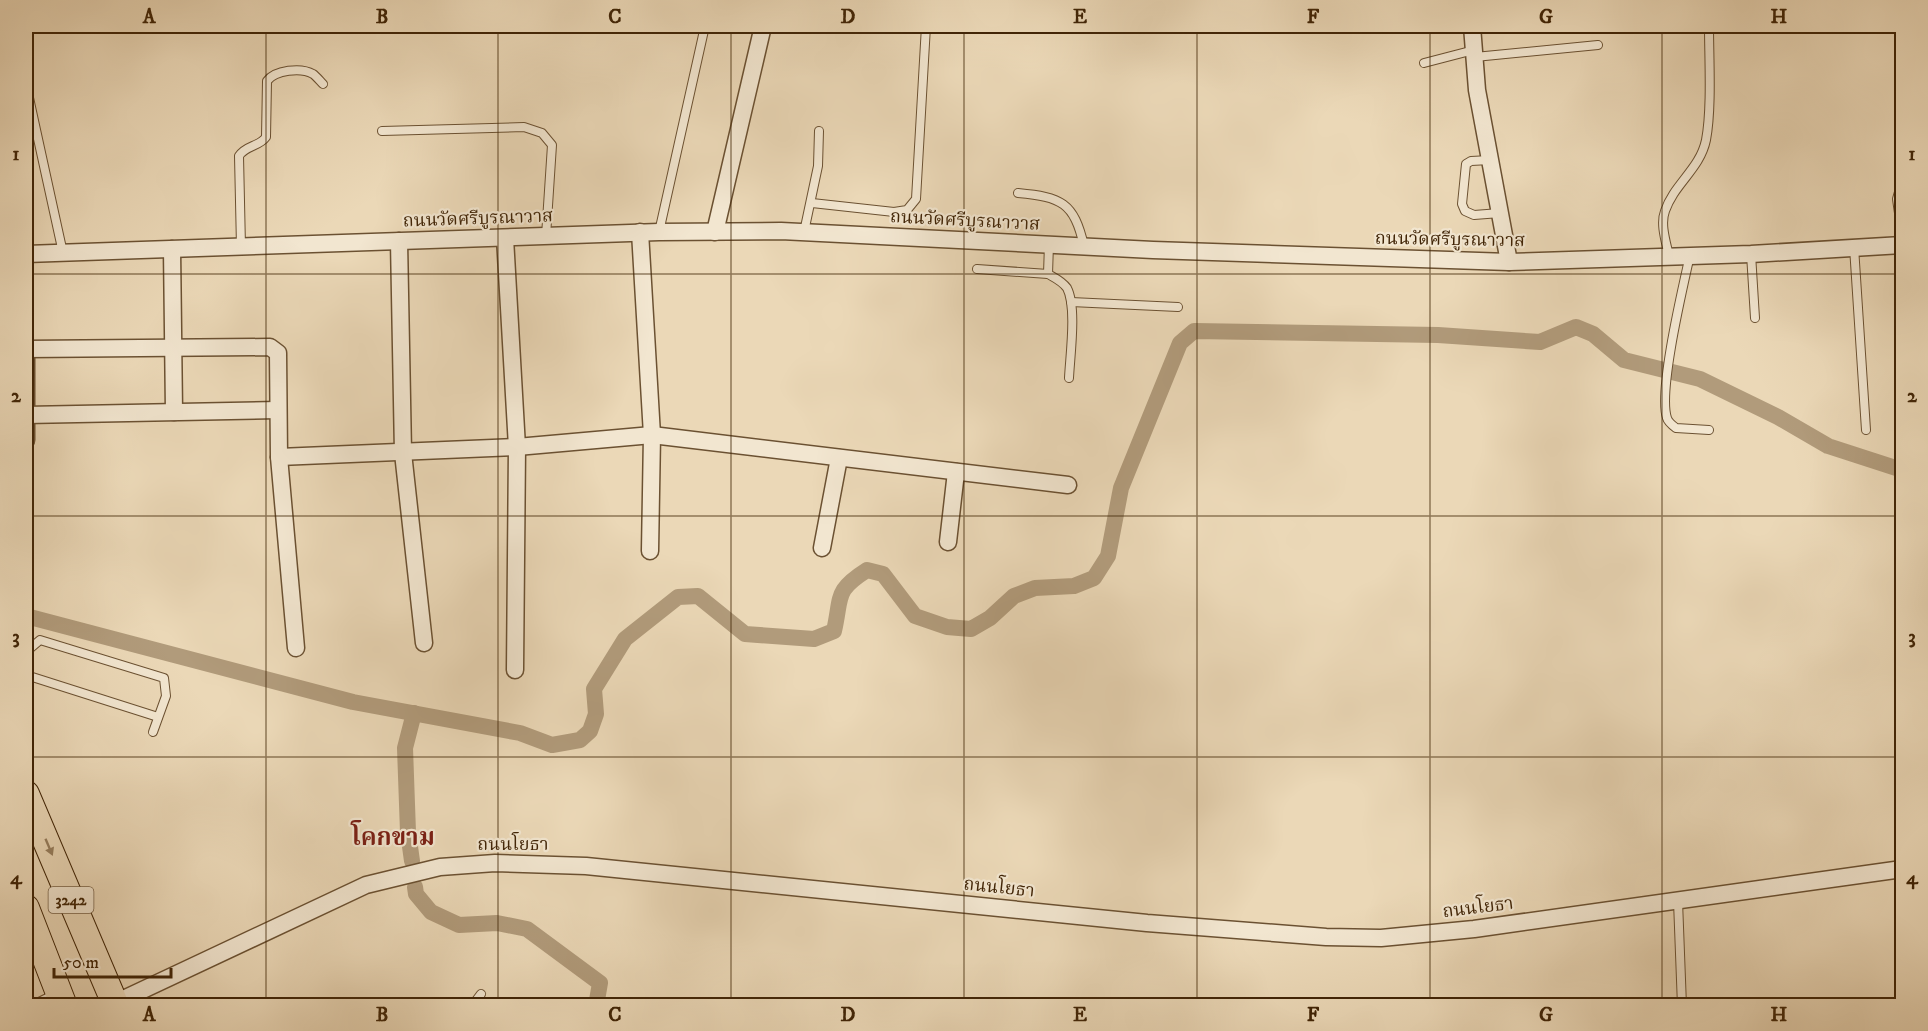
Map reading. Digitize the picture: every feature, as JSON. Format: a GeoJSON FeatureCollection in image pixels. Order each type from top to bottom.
{"type":"FeatureCollection","features":[{"type":"Feature","properties":{"kind":"main road","name":"3242"},"geometry":{"type":"LineString","coordinates":[[26,794],[116,1004]]}},
{"type":"Feature","properties":{"kind":"main road","name":"3242"},"geometry":{"type":"LineString","coordinates":[[26,908],[62,999]]}},
{"type":"Feature","properties":{"kind":"street"},"geometry":{"type":"LineString","coordinates":[[715,232],[763,26]]}},
{"type":"Feature","properties":{"kind":"street"},"geometry":{"type":"LineString","coordinates":[[1472,26],[1477,90],[1509,262]]}},
{"type":"Feature","properties":{"kind":"street","name":"ถนนวัดศรีบูรณาวาส"},"geometry":{"type":"LineString","coordinates":[[26,254],[640,232],[804,232],[1084,246],[1509,262],[1751,254],[1902,245]]}},
{"type":"Feature","properties":{"kind":"street"},"geometry":{"type":"LineString","coordinates":[[640,232],[652,435],[650,551]]}},
{"type":"Feature","properties":{"kind":"street"},"geometry":{"type":"LineString","coordinates":[[505,238],[517,447],[515,670]]}},
{"type":"Feature","properties":{"kind":"street"},"geometry":{"type":"LineString","coordinates":[[399,241],[403,453],[424,643]]}},
{"type":"Feature","properties":{"kind":"street"},"geometry":{"type":"LineString","coordinates":[[172,249],[174,412]]}},
{"type":"Feature","properties":{"kind":"street"},"geometry":{"type":"LineString","coordinates":[[26,349],[270,346],[275,349],[278,353],[279,457],[296,648]]}},
{"type":"Feature","properties":{"kind":"street"},"geometry":{"type":"LineString","coordinates":[[26,356],[26,440]]}},
{"type":"Feature","properties":{"kind":"street"},"geometry":{"type":"LineString","coordinates":[[26,415],[277,410]]}},
{"type":"Feature","properties":{"kind":"street"},"geometry":{"type":"LineString","coordinates":[[279,457],[517,447],[652,435],[1068,485]]}},
{"type":"Feature","properties":{"kind":"street"},"geometry":{"type":"LineString","coordinates":[[822,548],[839,458]]}},
{"type":"Feature","properties":{"kind":"street"},"geometry":{"type":"LineString","coordinates":[[948,542],[956,472]]}},
{"type":"Feature","properties":{"kind":"street","name":"ถนนโยธา"},"geometry":{"type":"LineString","coordinates":[[116,1004],[366,885],[440,867],[495,863],[598,867],[1147,923],[1326,937],[1381,938],[1474,929],[1902,868]]}},
{"type":"Feature","properties":{"kind":"lane"},"geometry":{"type":"LineString","coordinates":[[659,232],[705,26]]}},
{"type":"Feature","properties":{"kind":"lane"},"geometry":{"type":"LineString","coordinates":[[812,203],[894,212],[907,210],[916,199],[926,26]]}},
{"type":"Feature","properties":{"kind":"lane"},"geometry":{"type":"LineString","coordinates":[[1669,256],[1663,224],[1664,212],[1674,194],[1697,165],[1706,141],[1709,26]]}},
{"type":"Feature","properties":{"kind":"lane"},"geometry":{"type":"LineString","coordinates":[[1424,63],[1474,54],[1598,45]]}},
{"type":"Feature","properties":{"kind":"lane"},"geometry":{"type":"LineString","coordinates":[[241,247],[239,156],[243,151],[263,142],[266,137],[267,81],[277,73],[302,70],[313,74],[323,84]]}},
{"type":"Feature","properties":{"kind":"lane"},"geometry":{"type":"LineString","coordinates":[[26,84],[63,253]]}},
{"type":"Feature","properties":{"kind":"lane"},"geometry":{"type":"LineString","coordinates":[[382,131],[524,127],[542,133],[552,145],[546,237]]}},
{"type":"Feature","properties":{"kind":"lane"},"geometry":{"type":"LineString","coordinates":[[804,232],[812,203],[818,166],[819,131]]}},
{"type":"Feature","properties":{"kind":"lane"},"geometry":{"type":"LineString","coordinates":[[1490,160],[1471,161],[1466,164],[1462,204],[1466,211],[1474,215],[1500,213]]}},
{"type":"Feature","properties":{"kind":"lane"},"geometry":{"type":"LineString","coordinates":[[1902,182],[1897,199],[1902,234]]}},
{"type":"Feature","properties":{"kind":"lane"},"geometry":{"type":"LineString","coordinates":[[1018,193],[1049,196],[1061,200],[1071,211],[1080,228],[1084,246]]}},
{"type":"Feature","properties":{"kind":"lane"},"geometry":{"type":"LineString","coordinates":[[1048,274],[1049,244]]}},
{"type":"Feature","properties":{"kind":"lane"},"geometry":{"type":"LineString","coordinates":[[1854,248],[1866,430]]}},
{"type":"Feature","properties":{"kind":"lane"},"geometry":{"type":"LineString","coordinates":[[1751,254],[1755,318]]}},
{"type":"Feature","properties":{"kind":"lane"},"geometry":{"type":"LineString","coordinates":[[1690,255],[1672,346],[1665,408],[1667,420],[1676,429],[1709,430]]}},
{"type":"Feature","properties":{"kind":"lane"},"geometry":{"type":"LineString","coordinates":[[977,269],[1048,274],[1059,279],[1067,288],[1071,302],[1069,378]]}},
{"type":"Feature","properties":{"kind":"lane"},"geometry":{"type":"LineString","coordinates":[[1071,302],[1178,307]]}},
{"type":"Feature","properties":{"kind":"lane"},"geometry":{"type":"LineString","coordinates":[[26,652],[40,640],[164,678],[166,696],[153,732]]}},
{"type":"Feature","properties":{"kind":"lane"},"geometry":{"type":"LineString","coordinates":[[26,675],[158,717]]}},
{"type":"Feature","properties":{"kind":"lane"},"geometry":{"type":"LineString","coordinates":[[1678,901],[1682,1005]]}},
{"type":"Feature","properties":{"kind":"lane"},"geometry":{"type":"LineString","coordinates":[[472,1005],[481,994]]}},
{"type":"Feature","properties":{"kind":"lane"},"geometry":{"type":"LineString","coordinates":[[32,1005],[62,999]]}},
{"type":"Feature","properties":{"kind":"waterway"},"geometry":{"type":"LineString","coordinates":[[26,616],[353,702],[520,733],[552,745],[580,740],[590,731],[596,714],[594,689],[625,639],[678,597],[698,596],[745,634],[814,639],[834,631],[839,602],[844,589],[867,570],[883,574],[915,616],[947,627],[971,629],[990,618],[1014,596],[1035,588],[1074,586],[1094,578],[1108,556],[1121,488],[1180,343],[1194,331],[1438,335],[1540,342],[1576,327],[1593,334],[1624,360],[1700,379],[1778,417],[1828,446],[1902,470]]}},
{"type":"Feature","properties":{"kind":"waterway"},"geometry":{"type":"LineString","coordinates":[[412,861],[408,832],[405,748],[414,713]]}},
{"type":"Feature","properties":{"kind":"waterway"},"geometry":{"type":"LineString","coordinates":[[415,887],[416,894],[431,912],[459,925],[497,923],[527,929],[600,983],[596,1006]]}},
{"type":"Feature","properties":{"kind":"district","name":"โคกขาม"},"geometry":{"type":"Point","coordinates":[393,838]}}]}
